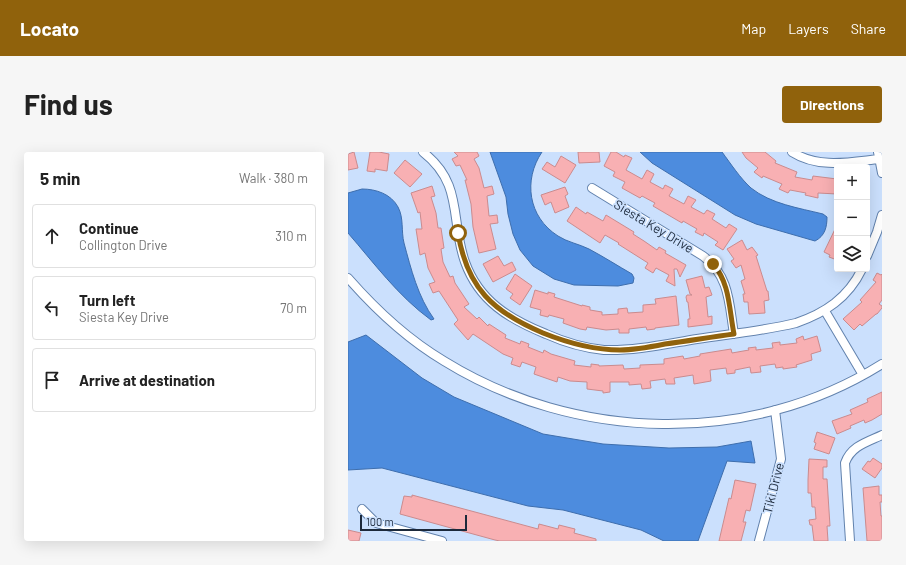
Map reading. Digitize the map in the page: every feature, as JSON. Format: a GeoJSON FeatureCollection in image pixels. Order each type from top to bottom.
{"type":"FeatureCollection","features":[{"type":"Feature","properties":{"kind":"street"},"geometry":{"type":"LineString","coordinates":[[423,152],[436,164],[449,185],[456,208],[460,248],[469,272],[477,286],[487,298],[510,318],[566,342],[584,347],[602,350],[633,349],[796,323],[825,311],[840,300],[848,291],[860,272]]}},
{"type":"Feature","properties":{"kind":"street"},"geometry":{"type":"LineString","coordinates":[[792,152],[812,161],[829,163],[879,156],[882,173]]}},
{"type":"Feature","properties":{"kind":"street","name":"Siesta Key Drive"},"geometry":{"type":"LineString","coordinates":[[592,188],[703,256],[713,264],[720,273],[727,289],[734,334]]}},
{"type":"Feature","properties":{"kind":"street"},"geometry":{"type":"LineString","coordinates":[[870,249],[881,225],[882,215]]}},
{"type":"Feature","properties":{"kind":"street"},"geometry":{"type":"LineString","coordinates":[[348,278],[380,312],[400,330],[443,360],[489,386],[538,405],[602,420],[668,425],[720,421],[775,410],[821,395],[882,364]]}},
{"type":"Feature","properties":{"kind":"street"},"geometry":{"type":"LineString","coordinates":[[825,311],[863,375]]}},
{"type":"Feature","properties":{"kind":"street","name":"Tiki Drive"},"geometry":{"type":"LineString","coordinates":[[759,541],[781,459],[775,410]]}},
{"type":"Feature","properties":{"kind":"street"},"geometry":{"type":"LineString","coordinates":[[850,541],[846,463],[849,454],[856,447],[882,435]]}},
{"type":"Feature","properties":{"kind":"street"},"geometry":{"type":"LineString","coordinates":[[362,509],[376,522],[442,541]]}},
{"type":"Feature","properties":{"kind":"water"},"geometry":{"type":"Polygon","coordinates":[[[490,152],[542,152],[532,174],[531,186],[535,208],[540,219],[558,236],[589,249],[632,274],[634,278],[633,283],[618,286],[574,285],[554,279],[533,266],[520,250],[513,234],[506,197],[490,152]]]}},
{"type":"Feature","properties":{"kind":"water"},"geometry":{"type":"Polygon","coordinates":[[[640,152],[722,152],[743,180],[751,188],[767,198],[776,202],[823,214],[827,217],[825,231],[821,237],[815,241],[756,224],[735,215],[652,163],[640,152]]]}},
{"type":"Feature","properties":{"kind":"water"},"geometry":{"type":"Polygon","coordinates":[[[362,189],[383,193],[395,202],[398,207],[401,216],[404,243],[412,273],[419,292],[434,319],[431,320],[419,311],[397,290],[348,233],[348,193],[362,189]]]}},
{"type":"Feature","properties":{"kind":"water"},"geometry":{"type":"Polygon","coordinates":[[[366,335],[422,378],[454,397],[543,434],[603,444],[669,448],[717,447],[751,441],[755,463],[727,461],[698,541],[664,541],[641,530],[563,510],[528,506],[382,468],[348,470],[348,342],[366,335]]]}},
{"type":"Feature","properties":{"kind":"building"},"geometry":{"type":"Polygon","coordinates":[[[354,152],[358,168],[348,170],[348,154],[354,152]]]}},
{"type":"Feature","properties":{"kind":"building"},"geometry":{"type":"Polygon","coordinates":[[[370,152],[389,154],[387,171],[375,169],[375,172],[367,171],[370,152]]]}},
{"type":"Feature","properties":{"kind":"building"},"geometry":{"type":"Polygon","coordinates":[[[454,152],[477,152],[479,156],[474,159],[479,168],[484,188],[492,186],[494,194],[487,196],[489,216],[497,215],[498,223],[490,224],[496,249],[479,253],[473,227],[471,204],[465,180],[467,180],[460,165],[456,166],[452,159],[458,156],[454,152]]]}},
{"type":"Feature","properties":{"kind":"building"},"geometry":{"type":"Polygon","coordinates":[[[578,152],[599,152],[600,162],[579,163],[578,152]]]}},
{"type":"Feature","properties":{"kind":"building"},"geometry":{"type":"Polygon","coordinates":[[[611,152],[616,152],[624,157],[625,155],[632,158],[626,170],[642,179],[647,170],[654,174],[650,182],[663,189],[665,185],[673,189],[669,196],[684,204],[688,196],[696,200],[691,207],[704,214],[707,210],[715,214],[712,219],[726,228],[729,224],[737,229],[723,250],[715,245],[718,242],[704,233],[703,236],[695,232],[697,229],[683,221],[682,223],[653,206],[655,203],[642,196],[640,198],[622,188],[625,182],[613,176],[615,172],[604,166],[611,152]]]}},
{"type":"Feature","properties":{"kind":"building"},"geometry":{"type":"Polygon","coordinates":[[[742,152],[765,152],[776,161],[775,163],[797,172],[795,177],[812,180],[813,176],[834,179],[834,194],[818,193],[818,198],[805,195],[806,193],[790,190],[788,193],[779,189],[782,184],[763,176],[762,178],[754,172],[758,168],[746,158],[742,152]]]}},
{"type":"Feature","properties":{"kind":"building"},"geometry":{"type":"Polygon","coordinates":[[[561,156],[576,165],[565,183],[542,169],[547,162],[555,167],[561,156]]]}},
{"type":"Feature","properties":{"kind":"building"},"geometry":{"type":"Polygon","coordinates":[[[405,160],[422,174],[410,187],[394,173],[405,160]]]}},
{"type":"Feature","properties":{"kind":"building"},"geometry":{"type":"Polygon","coordinates":[[[432,186],[435,196],[431,197],[436,213],[438,228],[441,228],[444,248],[441,249],[443,262],[450,277],[453,276],[455,283],[469,304],[464,307],[477,319],[479,317],[488,326],[489,324],[506,335],[505,338],[520,344],[521,341],[529,344],[528,347],[543,353],[544,350],[551,354],[575,361],[574,365],[591,367],[591,364],[599,366],[623,365],[624,369],[640,368],[640,365],[664,364],[664,359],[683,356],[684,359],[700,356],[700,354],[731,349],[732,353],[749,350],[748,348],[756,347],[756,350],[773,348],[772,343],[780,342],[780,345],[797,343],[796,339],[803,336],[804,340],[817,336],[821,351],[811,354],[812,360],[796,365],[797,367],[783,369],[783,367],[776,368],[775,364],[760,366],[761,372],[751,373],[750,367],[735,370],[735,373],[727,374],[726,368],[710,370],[711,381],[694,384],[693,375],[674,378],[675,384],[666,384],[665,379],[650,381],[651,388],[642,389],[641,384],[629,385],[629,382],[610,382],[610,392],[603,393],[603,391],[587,389],[587,382],[570,381],[558,377],[557,382],[534,374],[536,367],[522,362],[520,367],[511,364],[513,358],[503,354],[473,334],[468,340],[454,324],[458,320],[439,291],[433,293],[429,284],[435,282],[428,268],[425,253],[420,255],[416,229],[422,229],[420,212],[418,213],[411,193],[432,186]]]}},
{"type":"Feature","properties":{"kind":"building"},"geometry":{"type":"Polygon","coordinates":[[[565,187],[568,194],[565,196],[569,207],[555,213],[551,202],[545,205],[541,195],[565,187]]]}},
{"type":"Feature","properties":{"kind":"building"},"geometry":{"type":"Polygon","coordinates":[[[576,207],[586,214],[587,212],[603,221],[606,215],[634,232],[633,234],[657,250],[659,247],[666,251],[665,253],[686,265],[680,277],[677,269],[674,269],[675,286],[666,281],[669,275],[656,268],[653,273],[645,268],[648,263],[618,244],[619,243],[605,235],[600,243],[567,221],[576,207]]]}},
{"type":"Feature","properties":{"kind":"building"},"geometry":{"type":"Polygon","coordinates":[[[834,231],[834,259],[829,257],[830,255],[824,252],[834,231]]]}},
{"type":"Feature","properties":{"kind":"building"},"geometry":{"type":"Polygon","coordinates":[[[742,240],[747,250],[752,247],[758,255],[756,256],[768,291],[769,300],[764,301],[765,313],[749,314],[748,302],[744,302],[743,294],[745,294],[741,281],[745,279],[741,265],[736,268],[731,261],[734,259],[727,249],[742,240]]]}},
{"type":"Feature","properties":{"kind":"building"},"geometry":{"type":"Polygon","coordinates":[[[498,256],[504,266],[512,262],[516,270],[493,282],[483,264],[498,256]]]}},
{"type":"Feature","properties":{"kind":"building"},"geometry":{"type":"Polygon","coordinates":[[[877,273],[882,274],[882,300],[879,304],[882,308],[862,326],[860,324],[854,330],[843,319],[862,302],[860,300],[876,282],[873,280],[877,273]]]}},
{"type":"Feature","properties":{"kind":"building"},"geometry":{"type":"Polygon","coordinates":[[[515,274],[532,286],[520,305],[510,298],[513,294],[506,289],[515,274]]]}},
{"type":"Feature","properties":{"kind":"building"},"geometry":{"type":"Polygon","coordinates":[[[702,276],[705,288],[709,287],[712,295],[706,297],[708,317],[712,316],[712,324],[688,327],[688,319],[690,319],[686,297],[687,295],[692,295],[690,294],[686,280],[702,276]]]}},
{"type":"Feature","properties":{"kind":"building"},"geometry":{"type":"Polygon","coordinates":[[[535,290],[548,294],[548,292],[555,294],[554,297],[590,307],[590,310],[602,312],[602,315],[618,314],[618,309],[627,308],[628,313],[643,312],[643,305],[656,304],[655,299],[676,296],[679,325],[647,330],[646,327],[629,329],[629,333],[619,333],[619,329],[606,330],[587,327],[586,330],[580,329],[563,323],[564,319],[549,315],[548,317],[540,315],[541,310],[530,307],[535,290]]]}},
{"type":"Feature","properties":{"kind":"building"},"geometry":{"type":"Polygon","coordinates":[[[882,392],[882,414],[865,423],[864,420],[850,426],[851,428],[837,434],[832,421],[852,414],[850,410],[868,402],[867,399],[882,392]]]}},
{"type":"Feature","properties":{"kind":"building"},"geometry":{"type":"Polygon","coordinates":[[[817,432],[835,438],[829,454],[814,449],[816,443],[814,442],[817,432]]]}},
{"type":"Feature","properties":{"kind":"building"},"geometry":{"type":"Polygon","coordinates":[[[873,458],[882,464],[882,468],[875,478],[862,469],[868,461],[870,462],[873,458]]]}},
{"type":"Feature","properties":{"kind":"building"},"geometry":{"type":"Polygon","coordinates":[[[809,459],[827,460],[827,467],[823,467],[823,479],[827,479],[830,526],[827,526],[828,541],[814,541],[812,525],[810,525],[809,520],[816,519],[815,507],[812,507],[811,493],[808,493],[809,459]]]}},
{"type":"Feature","properties":{"kind":"building"},"geometry":{"type":"Polygon","coordinates":[[[735,480],[756,484],[750,511],[746,510],[743,522],[746,522],[741,541],[719,541],[729,498],[731,499],[735,480]]]}},
{"type":"Feature","properties":{"kind":"building"},"geometry":{"type":"Polygon","coordinates":[[[879,486],[879,495],[882,495],[882,502],[880,502],[882,516],[882,541],[867,541],[863,488],[879,486]]]}},
{"type":"Feature","properties":{"kind":"building"},"geometry":{"type":"Polygon","coordinates":[[[412,495],[538,529],[539,524],[558,529],[559,525],[575,529],[574,533],[596,539],[596,541],[495,540],[400,514],[404,496],[412,497],[412,495]]]}},
{"type":"Feature","properties":{"kind":"building"},"geometry":{"type":"Polygon","coordinates":[[[348,530],[361,533],[359,541],[348,541],[348,530]]]}},
{"type":"Feature","properties":{"kind":"route"},"geometry":{"type":"LineString","coordinates":[[458,233],[460,248],[465,263],[477,286],[487,298],[510,318],[566,342],[602,350],[633,349],[734,334],[727,289],[720,273],[713,264]]}}]}
